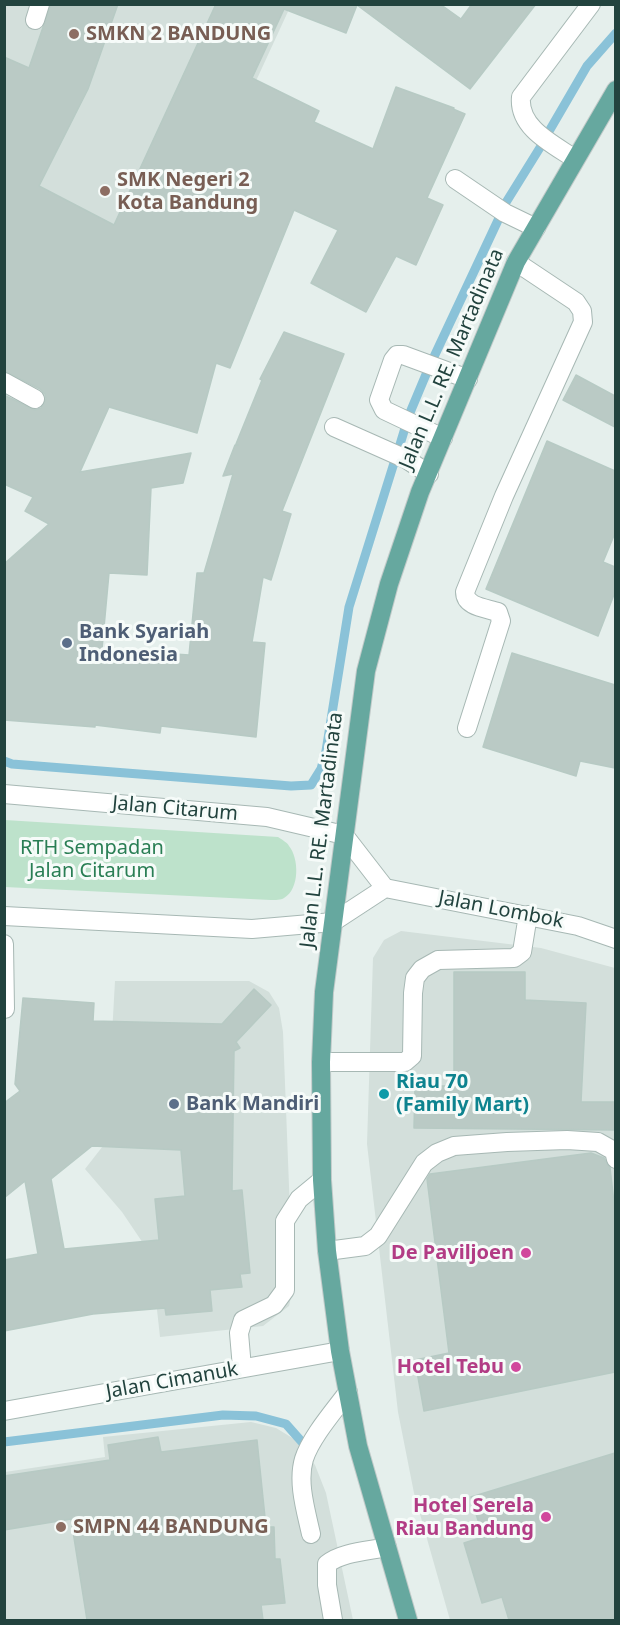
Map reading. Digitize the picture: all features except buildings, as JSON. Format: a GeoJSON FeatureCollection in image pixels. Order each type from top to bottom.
{"type":"FeatureCollection","features":[{"type":"Feature","properties":{"kind":"main road","name":"Jalan L.L. RE. Martadinata"},"geometry":{"type":"LineString","coordinates":[[408,1620],[358,1446],[340,1351],[327,1251],[322,1180],[321,1062],[324,992],[366,671],[389,584],[420,492],[516,262],[615,90]]}},
{"type":"Feature","properties":{"kind":"street"},"geometry":{"type":"LineString","coordinates":[[575,159],[547,142],[527,123],[520,109],[521,97],[591,4]]}},
{"type":"Feature","properties":{"kind":"street"},"geometry":{"type":"LineString","coordinates":[[455,179],[505,213],[536,228]]}},
{"type":"Feature","properties":{"kind":"street"},"geometry":{"type":"LineString","coordinates":[[467,728],[501,621],[498,612],[468,603],[465,592],[504,496],[583,322],[582,311],[576,302],[516,262]]}},
{"type":"Feature","properties":{"kind":"street"},"geometry":{"type":"LineString","coordinates":[[443,438],[384,410],[380,405],[379,400],[393,360],[397,355],[403,355],[468,379]]}},
{"type":"Feature","properties":{"kind":"street"},"geometry":{"type":"LineString","coordinates":[[4,382],[35,399]]}},
{"type":"Feature","properties":{"kind":"street"},"geometry":{"type":"LineString","coordinates":[[334,427],[405,459],[429,474]]}},
{"type":"Feature","properties":{"kind":"street","name":"Jalan Citarum"},"geometry":{"type":"LineString","coordinates":[[4,794],[267,817],[344,835]]}},
{"type":"Feature","properties":{"kind":"street"},"geometry":{"type":"LineString","coordinates":[[4,916],[252,929],[333,922],[386,888],[344,835]]}},
{"type":"Feature","properties":{"kind":"street","name":"Jalan Lombok"},"geometry":{"type":"LineString","coordinates":[[386,888],[578,926],[615,939]]}},
{"type":"Feature","properties":{"kind":"street"},"geometry":{"type":"LineString","coordinates":[[321,1062],[405,1062],[412,1056],[413,993],[415,978],[422,969],[438,960],[514,958],[522,952],[528,915]]}},
{"type":"Feature","properties":{"kind":"street"},"geometry":{"type":"LineString","coordinates":[[4,944],[5,1009]]}},
{"type":"Feature","properties":{"kind":"street"},"geometry":{"type":"LineString","coordinates":[[327,1251],[365,1246],[378,1236],[424,1163],[437,1153],[454,1146],[567,1140],[598,1142],[614,1151],[615,1159]]}},
{"type":"Feature","properties":{"kind":"street"},"geometry":{"type":"LineString","coordinates":[[242,1368],[239,1334],[243,1320],[274,1305],[285,1290],[285,1221],[299,1198],[322,1180]]}},
{"type":"Feature","properties":{"kind":"street","name":"Jalan Cimanuk"},"geometry":{"type":"LineString","coordinates":[[4,1411],[340,1351]]}},
{"type":"Feature","properties":{"kind":"street"},"geometry":{"type":"LineString","coordinates":[[310,1534],[302,1484],[304,1460],[315,1439],[348,1392]]}},
{"type":"Feature","properties":{"kind":"street"},"geometry":{"type":"LineString","coordinates":[[333,1620],[327,1585],[327,1564],[352,1554],[387,1547]]}},
{"type":"Feature","properties":{"kind":"shaded area","name":"SMK Negeri 2 Kota Bandung"},"geometry":{"type":"Polygon","coordinates":[[[5,5],[291,5],[91,439],[39,414],[45,400],[5,378],[5,5]]]}},
{"type":"Feature","properties":{"kind":"shaded area"},"geometry":{"type":"Polygon","coordinates":[[[401,931],[541,948],[615,968],[615,1620],[450,1620],[414,1493],[398,1412],[367,1144],[373,958],[384,940],[401,931]]]}},
{"type":"Feature","properties":{"kind":"shaded area"},"geometry":{"type":"Polygon","coordinates":[[[115,981],[249,981],[269,992],[279,1008],[283,1032],[293,1289],[289,1306],[263,1326],[160,1337],[151,1255],[122,1212],[85,1169],[106,1142],[115,981]]]}},
{"type":"Feature","properties":{"kind":"shaded area"},"geometry":{"type":"Polygon","coordinates":[[[251,1422],[276,1428],[294,1439],[315,1465],[326,1493],[353,1620],[5,1620],[5,1472],[105,1457],[103,1437],[251,1422]]]}},
{"type":"Feature","properties":{"kind":"green space","name":"RTH Sempadan Jalan Citarum"},"geometry":{"type":"Polygon","coordinates":[[[5,820],[278,837],[287,843],[295,858],[295,881],[289,894],[283,899],[274,900],[5,887],[5,820]]]}},
{"type":"Feature","properties":{"kind":"waterway"},"geometry":{"type":"LineString","coordinates":[[548,133],[587,66],[616,33]]}},
{"type":"Feature","properties":{"kind":"waterway"},"geometry":{"type":"LineString","coordinates":[[505,204],[541,146]]}},
{"type":"Feature","properties":{"kind":"waterway"},"geometry":{"type":"LineString","coordinates":[[432,361],[500,216]]}},
{"type":"Feature","properties":{"kind":"waterway"},"geometry":{"type":"LineString","coordinates":[[409,415],[427,372]]}},
{"type":"Feature","properties":{"kind":"waterway"},"geometry":{"type":"LineString","coordinates":[[398,451],[405,428]]}},
{"type":"Feature","properties":{"kind":"waterway"},"geometry":{"type":"LineString","coordinates":[[4,761],[12,764],[291,786],[311,785],[321,769],[326,751],[349,607],[394,463]]}},
{"type":"Feature","properties":{"kind":"waterway"},"geometry":{"type":"LineString","coordinates":[[4,1442],[223,1415],[256,1416],[286,1424],[309,1450]]}},
{"type":"Feature","properties":{"kind":"place","name":"SMKN 2 BANDUNG"},"geometry":{"type":"Point","coordinates":[74,34]}},
{"type":"Feature","properties":{"kind":"place","name":"SMK Negeri 2 Kota Bandung"},"geometry":{"type":"Point","coordinates":[105,191]}},
{"type":"Feature","properties":{"kind":"place","name":"Bank Syariah Indonesia"},"geometry":{"type":"Point","coordinates":[67,643]}},
{"type":"Feature","properties":{"kind":"place","name":"Riau 70 (Family Mart)"},"geometry":{"type":"Point","coordinates":[384,1094]}},
{"type":"Feature","properties":{"kind":"place","name":"Bank Mandiri"},"geometry":{"type":"Point","coordinates":[174,1104]}},
{"type":"Feature","properties":{"kind":"place","name":"De Paviljoen"},"geometry":{"type":"Point","coordinates":[526,1253]}},
{"type":"Feature","properties":{"kind":"place","name":"Hotel Tebu"},"geometry":{"type":"Point","coordinates":[516,1367]}},
{"type":"Feature","properties":{"kind":"place","name":"Hotel Serela Riau Bandung"},"geometry":{"type":"Point","coordinates":[546,1517]}},
{"type":"Feature","properties":{"kind":"place","name":"SMPN 44 BANDUNG"},"geometry":{"type":"Point","coordinates":[61,1527]}}]}
